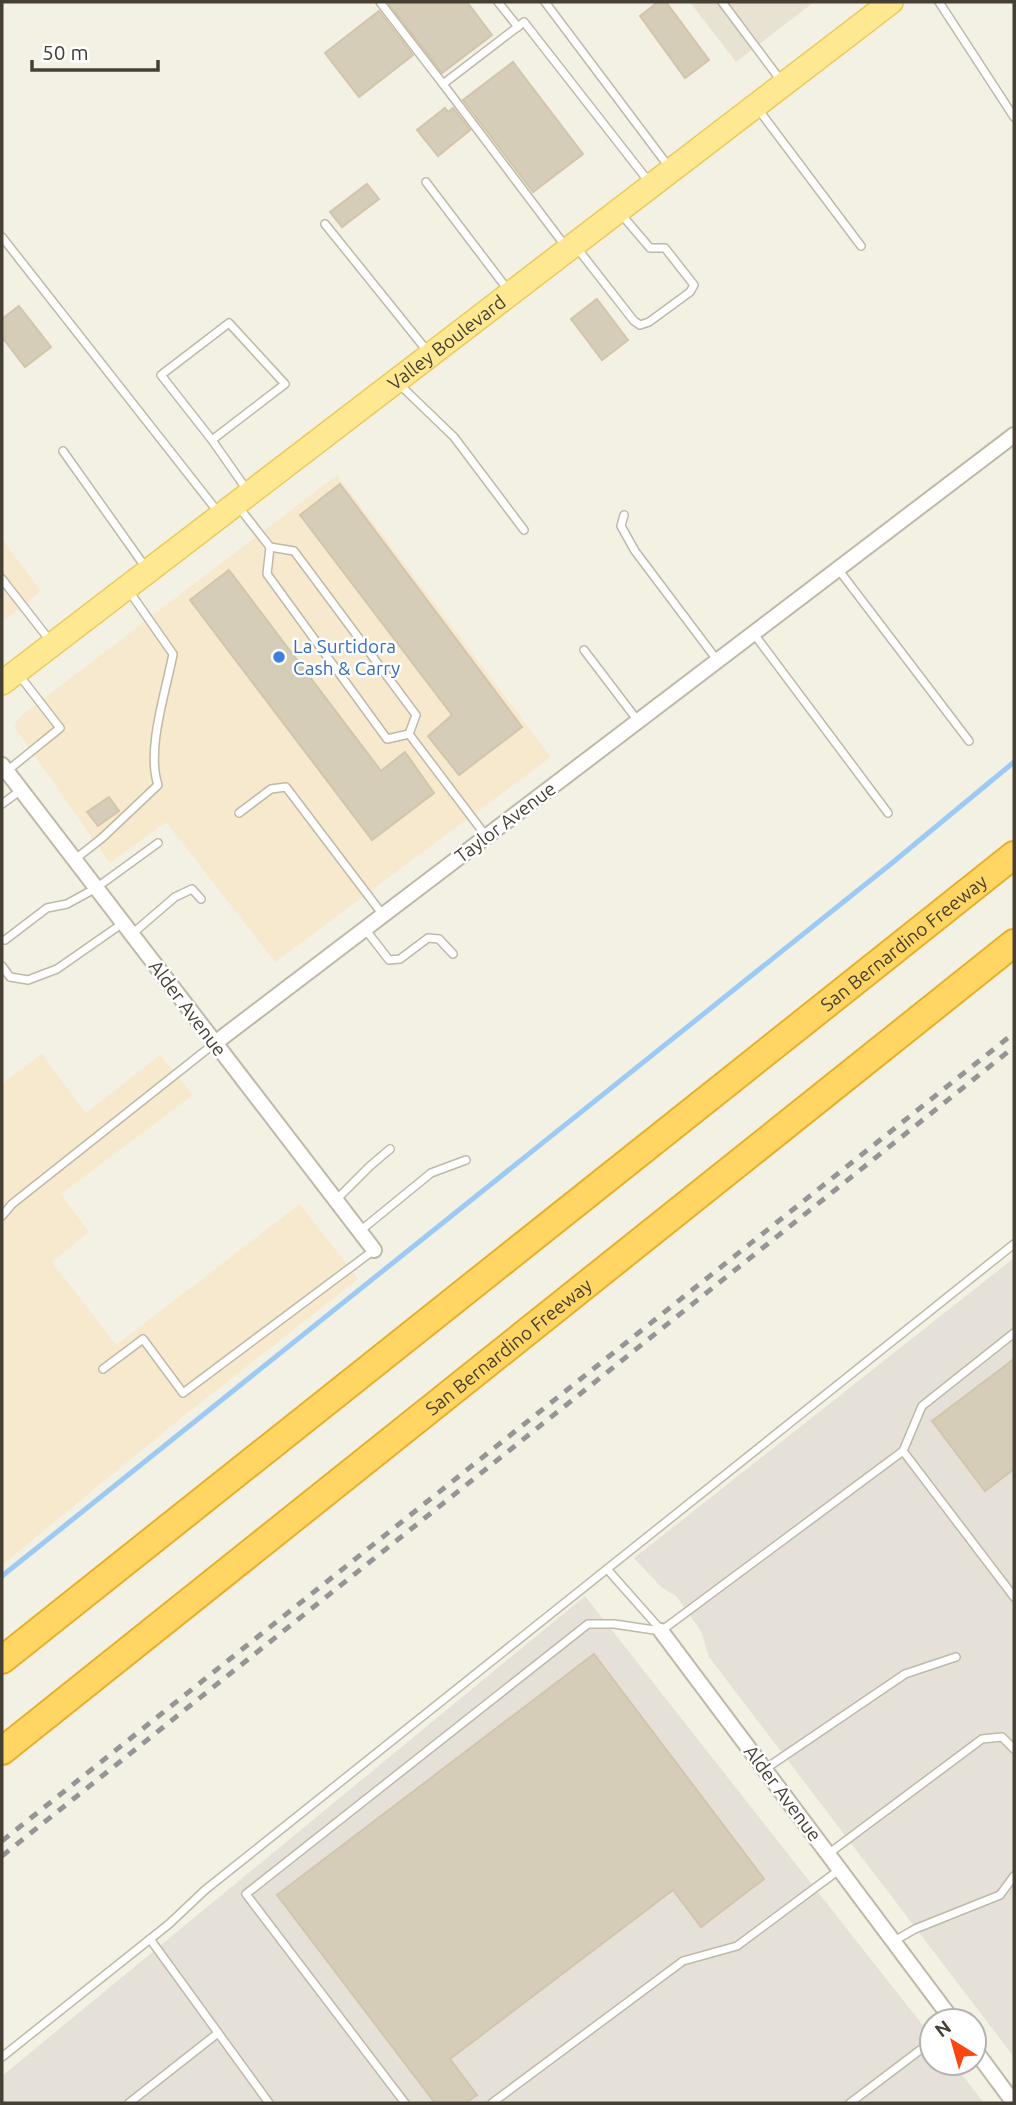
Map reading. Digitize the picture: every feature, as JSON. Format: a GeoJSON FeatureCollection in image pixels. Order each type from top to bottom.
{"type":"FeatureCollection","features":[{"type":"Feature","properties":{"kind":"highway","name":"San Bernardino Freeway"},"geometry":{"type":"LineString","coordinates":[[2,1660],[1014,855]]}},
{"type":"Feature","properties":{"kind":"highway","name":"San Bernardino Freeway"},"geometry":{"type":"LineString","coordinates":[[2,1751],[1014,943]]}},
{"type":"Feature","properties":{"kind":"main road","name":"Valley Boulevard"},"geometry":{"type":"LineString","coordinates":[[9,678],[891,2]]}},
{"type":"Feature","properties":{"kind":"street","name":"Taylor Avenue"},"geometry":{"type":"LineString","coordinates":[[215,1043],[1014,436]]}},
{"type":"Feature","properties":{"kind":"street","name":"Alder Avenue"},"geometry":{"type":"LineString","coordinates":[[4,768],[374,1250]]}},
{"type":"Feature","properties":{"kind":"street","name":"Alder Avenue"},"geometry":{"type":"LineString","coordinates":[[661,1631],[943,2007]]}},
{"type":"Feature","properties":{"kind":"street"},"geometry":{"type":"LineString","coordinates":[[988,2068],[1014,2103]]}},
{"type":"Feature","properties":{"kind":"lane"},"geometry":{"type":"LineString","coordinates":[[380,2],[571,247],[640,325],[690,292],[694,285],[665,248],[650,248],[619,211]]}},
{"type":"Feature","properties":{"kind":"lane"},"geometry":{"type":"LineString","coordinates":[[498,2],[518,27]]}},
{"type":"Feature","properties":{"kind":"lane"},"geometry":{"type":"LineString","coordinates":[[545,2],[671,170]]}},
{"type":"Feature","properties":{"kind":"lane"},"geometry":{"type":"LineString","coordinates":[[722,2],[783,85]]}},
{"type":"Feature","properties":{"kind":"lane"},"geometry":{"type":"LineString","coordinates":[[939,2],[1014,117]]}},
{"type":"Feature","properties":{"kind":"lane"},"geometry":{"type":"LineString","coordinates":[[443,84],[524,22],[651,186]]}},
{"type":"Feature","properties":{"kind":"lane"},"geometry":{"type":"LineString","coordinates":[[755,106],[861,246]]}},
{"type":"Feature","properties":{"kind":"lane"},"geometry":{"type":"LineString","coordinates":[[426,182],[510,293]]}},
{"type":"Feature","properties":{"kind":"lane"},"geometry":{"type":"LineString","coordinates":[[325,224],[430,355]]}},
{"type":"Feature","properties":{"kind":"lane"},"geometry":{"type":"LineString","coordinates":[[3,241],[270,547],[294,551],[416,715],[409,734]]}},
{"type":"Feature","properties":{"kind":"lane"},"geometry":{"type":"LineString","coordinates":[[212,440],[285,384],[229,323],[160,375],[212,440],[235,504]]}},
{"type":"Feature","properties":{"kind":"lane"},"geometry":{"type":"LineString","coordinates":[[396,382],[454,437],[524,530]]}},
{"type":"Feature","properties":{"kind":"lane"},"geometry":{"type":"LineString","coordinates":[[63,451],[148,571]]}},
{"type":"Feature","properties":{"kind":"lane"},"geometry":{"type":"LineString","coordinates":[[624,515],[621,526],[635,551],[718,661]]}},
{"type":"Feature","properties":{"kind":"lane"},"geometry":{"type":"LineString","coordinates":[[270,547],[267,574],[387,738],[409,734]]}},
{"type":"Feature","properties":{"kind":"lane"},"geometry":{"type":"LineString","coordinates":[[838,569],[969,741]]}},
{"type":"Feature","properties":{"kind":"lane"},"geometry":{"type":"LineString","coordinates":[[2,579],[53,645]]}},
{"type":"Feature","properties":{"kind":"lane"},"geometry":{"type":"LineString","coordinates":[[74,860],[102,838],[158,785],[153,754],[173,654],[127,588]]}},
{"type":"Feature","properties":{"kind":"lane"},"geometry":{"type":"LineString","coordinates":[[754,634],[888,813]]}},
{"type":"Feature","properties":{"kind":"lane"},"geometry":{"type":"LineString","coordinates":[[584,650],[638,722]]}},
{"type":"Feature","properties":{"kind":"lane"},"geometry":{"type":"LineString","coordinates":[[4,768],[60,727],[9,678]]}},
{"type":"Feature","properties":{"kind":"lane"},"geometry":{"type":"LineString","coordinates":[[409,734],[486,837]]}},
{"type":"Feature","properties":{"kind":"lane"},"geometry":{"type":"LineString","coordinates":[[239,813],[271,789],[286,788],[383,915]]}},
{"type":"Feature","properties":{"kind":"lane"},"geometry":{"type":"LineString","coordinates":[[2,804],[21,790]]}},
{"type":"Feature","properties":{"kind":"lane"},"geometry":{"type":"LineString","coordinates":[[5,940],[47,908],[67,904],[96,888],[158,843]]}},
{"type":"Feature","properties":{"kind":"lane"},"geometry":{"type":"LineString","coordinates":[[2,966],[10,977],[28,980],[57,969],[192,889],[201,899]]}},
{"type":"Feature","properties":{"kind":"lane"},"geometry":{"type":"LineString","coordinates":[[365,929],[389,960],[400,959],[428,938],[439,939],[453,954]]}},
{"type":"Feature","properties":{"kind":"lane","name":"Taylor Avenue"},"geometry":{"type":"LineString","coordinates":[[2,1216],[12,1203],[215,1043]]}},
{"type":"Feature","properties":{"kind":"lane"},"geometry":{"type":"LineString","coordinates":[[335,1200],[390,1149]]}},
{"type":"Feature","properties":{"kind":"lane"},"geometry":{"type":"LineString","coordinates":[[359,1231],[431,1173],[466,1160]]}},
{"type":"Feature","properties":{"kind":"lane"},"geometry":{"type":"LineString","coordinates":[[2,2057],[150,1939],[205,1890],[1014,1244]]}},
{"type":"Feature","properties":{"kind":"lane"},"geometry":{"type":"LineString","coordinates":[[103,1369],[142,1339],[183,1393],[374,1250]]}},
{"type":"Feature","properties":{"kind":"lane"},"geometry":{"type":"LineString","coordinates":[[405,2103],[246,1894],[588,1624],[614,1624],[661,1631],[903,1451],[922,1406],[1014,1334]]}},
{"type":"Feature","properties":{"kind":"lane"},"geometry":{"type":"LineString","coordinates":[[903,1451],[1014,1597]]}},
{"type":"Feature","properties":{"kind":"lane","name":"Alder Avenue"},"geometry":{"type":"LineString","coordinates":[[607,1569],[661,1631]]}},
{"type":"Feature","properties":{"kind":"lane"},"geometry":{"type":"LineString","coordinates":[[765,1769],[905,1674],[956,1657]]}},
{"type":"Feature","properties":{"kind":"lane"},"geometry":{"type":"LineString","coordinates":[[828,1854],[982,1739],[1002,1737],[1014,1749]]}},
{"type":"Feature","properties":{"kind":"lane"},"geometry":{"type":"LineString","coordinates":[[492,2103],[683,1961],[737,1946],[840,1870]]}},
{"type":"Feature","properties":{"kind":"lane"},"geometry":{"type":"LineString","coordinates":[[894,1941],[915,1929],[1000,1895],[1014,1876]]}},
{"type":"Feature","properties":{"kind":"lane"},"geometry":{"type":"LineString","coordinates":[[150,1939],[268,2103]]}},
{"type":"Feature","properties":{"kind":"lane"},"geometry":{"type":"LineString","coordinates":[[129,2103],[218,2033]]}},
{"type":"Feature","properties":{"kind":"lane"},"geometry":{"type":"LineString","coordinates":[[850,2103],[918,2052]]}},
{"type":"Feature","properties":{"kind":"shaded area"},"geometry":{"type":"Polygon","coordinates":[[[690,2],[814,2],[736,62],[690,2]]]}},
{"type":"Feature","properties":{"kind":"shaded area"},"geometry":{"type":"Polygon","coordinates":[[[337,475],[551,757],[275,962],[166,822],[110,863],[15,728],[22,715],[337,475]]]}},
{"type":"Feature","properties":{"kind":"shaded area"},"geometry":{"type":"Polygon","coordinates":[[[2,539],[41,591],[2,622],[2,539]]]}},
{"type":"Feature","properties":{"kind":"shaded area"},"geometry":{"type":"Polygon","coordinates":[[[42,1054],[86,1113],[160,1055],[193,1095],[61,1194],[89,1232],[52,1262],[116,1345],[300,1204],[358,1279],[176,1422],[2,1565],[2,1084],[42,1054]]]}},
{"type":"Feature","properties":{"kind":"shaded area"},"geometry":{"type":"Polygon","coordinates":[[[1014,1258],[1014,2057],[988,2023],[988,2007],[976,2007],[709,1657],[701,1631],[676,1596],[662,1588],[634,1558],[1014,1258]]]}},
{"type":"Feature","properties":{"kind":"shaded area"},"geometry":{"type":"Polygon","coordinates":[[[585,1596],[918,2019],[918,2077],[964,2077],[984,2103],[2,2103],[2,2076],[585,1596]]]}},
{"type":"Feature","properties":{"kind":"building"},"geometry":{"type":"Polygon","coordinates":[[[467,2],[492,35],[442,73],[389,4],[467,2]]]}},
{"type":"Feature","properties":{"kind":"building"},"geometry":{"type":"Polygon","coordinates":[[[658,2],[666,2],[709,60],[685,78],[640,16],[658,2]]]}},
{"type":"Feature","properties":{"kind":"building"},"geometry":{"type":"Polygon","coordinates":[[[379,11],[413,55],[359,97],[325,53],[379,11]]]}},
{"type":"Feature","properties":{"kind":"building"},"geometry":{"type":"Polygon","coordinates":[[[513,62],[583,154],[533,192],[463,100],[513,62]]]}},
{"type":"Feature","properties":{"kind":"building"},"geometry":{"type":"Polygon","coordinates":[[[445,108],[448,112],[453,108],[470,130],[438,156],[417,130],[445,108]]]}},
{"type":"Feature","properties":{"kind":"building"},"geometry":{"type":"Polygon","coordinates":[[[367,184],[379,199],[342,227],[330,212],[367,184]]]}},
{"type":"Feature","properties":{"kind":"building"},"geometry":{"type":"Polygon","coordinates":[[[597,299],[628,340],[602,360],[571,319],[597,299]]]}},
{"type":"Feature","properties":{"kind":"building"},"geometry":{"type":"Polygon","coordinates":[[[19,306],[51,347],[25,367],[2,337],[2,319],[19,306]]]}},
{"type":"Feature","properties":{"kind":"building"},"geometry":{"type":"Polygon","coordinates":[[[340,484],[522,727],[459,775],[428,736],[452,715],[300,515],[340,484]]]}},
{"type":"Feature","properties":{"kind":"building"},"geometry":{"type":"Polygon","coordinates":[[[229,570],[381,771],[405,752],[434,793],[372,840],[190,600],[229,570]]]}},
{"type":"Feature","properties":{"kind":"building"},"geometry":{"type":"Polygon","coordinates":[[[109,797],[119,811],[98,826],[87,812],[109,797]]]}},
{"type":"Feature","properties":{"kind":"building"},"geometry":{"type":"Polygon","coordinates":[[[1014,1359],[1014,1469],[985,1491],[932,1421],[1014,1359]]]}},
{"type":"Feature","properties":{"kind":"building"},"geometry":{"type":"Polygon","coordinates":[[[594,1654],[764,1879],[701,1927],[673,1890],[450,2059],[477,2095],[466,2103],[435,2103],[277,1895],[594,1654]]]}},
{"type":"Feature","properties":{"kind":"waterway"},"geometry":{"type":"LineString","coordinates":[[2,1576],[892,863],[1014,762]]}},
{"type":"Feature","properties":{"kind":"railway"},"geometry":{"type":"LineString","coordinates":[[2,1841],[1014,1033]]}},
{"type":"Feature","properties":{"kind":"railway"},"geometry":{"type":"LineString","coordinates":[[2,1856],[1014,1047]]}},
{"type":"Feature","properties":{"kind":"place","name":"La Surtidora Cash & Carry"},"geometry":{"type":"Point","coordinates":[279,657]}}]}
